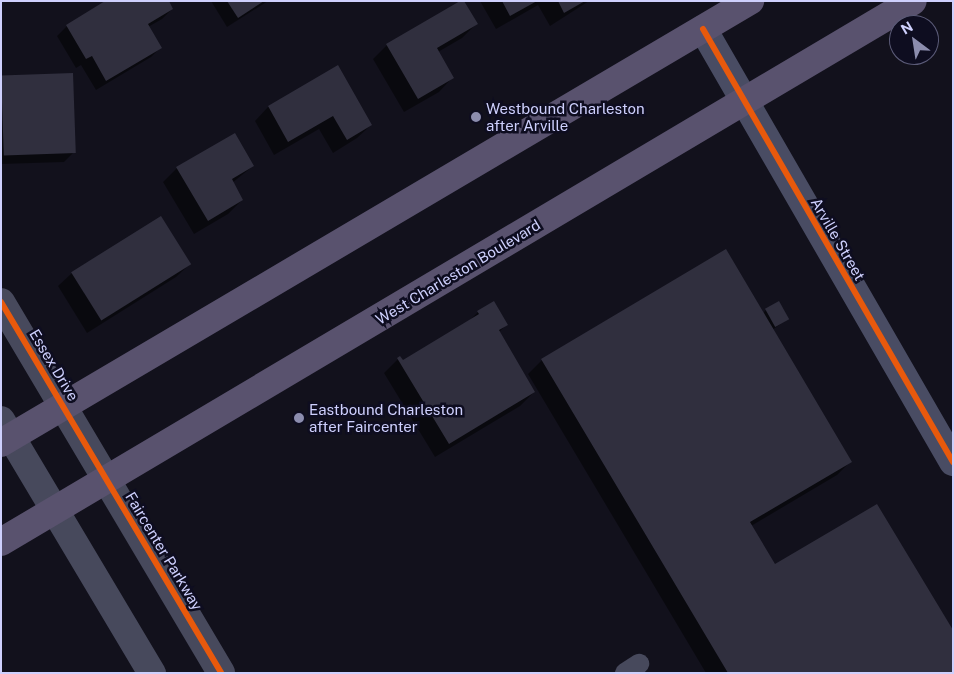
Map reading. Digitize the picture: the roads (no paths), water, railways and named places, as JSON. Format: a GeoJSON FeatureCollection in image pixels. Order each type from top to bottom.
{"type":"FeatureCollection","features":[{"type":"Feature","properties":{"kind":"main road"},"geometry":{"type":"LineString","coordinates":[[5,433],[64,406],[750,1]]}},
{"type":"Feature","properties":{"kind":"main road","name":"West Charleston Boulevard"},"geometry":{"type":"LineString","coordinates":[[1,542],[914,1]]}},
{"type":"Feature","properties":{"kind":"street","name":"Arville Street"},"geometry":{"type":"LineString","coordinates":[[703,29],[953,462]]}},
{"type":"Feature","properties":{"kind":"street","name":"Essex Drive"},"geometry":{"type":"LineString","coordinates":[[1,302],[85,443]]}},
{"type":"Feature","properties":{"kind":"street"},"geometry":{"type":"LineString","coordinates":[[5,433],[33,474],[152,673]]}},
{"type":"Feature","properties":{"kind":"street","name":"Faircenter Parkway"},"geometry":{"type":"LineString","coordinates":[[85,443],[221,673]]}},
{"type":"Feature","properties":{"kind":"place","name":"Westbound Charleston after Arville"},"geometry":{"type":"Point","coordinates":[476,117]}},
{"type":"Feature","properties":{"kind":"place","name":"Eastbound Charleston after Faircenter"},"geometry":{"type":"Point","coordinates":[299,418]}}]}
